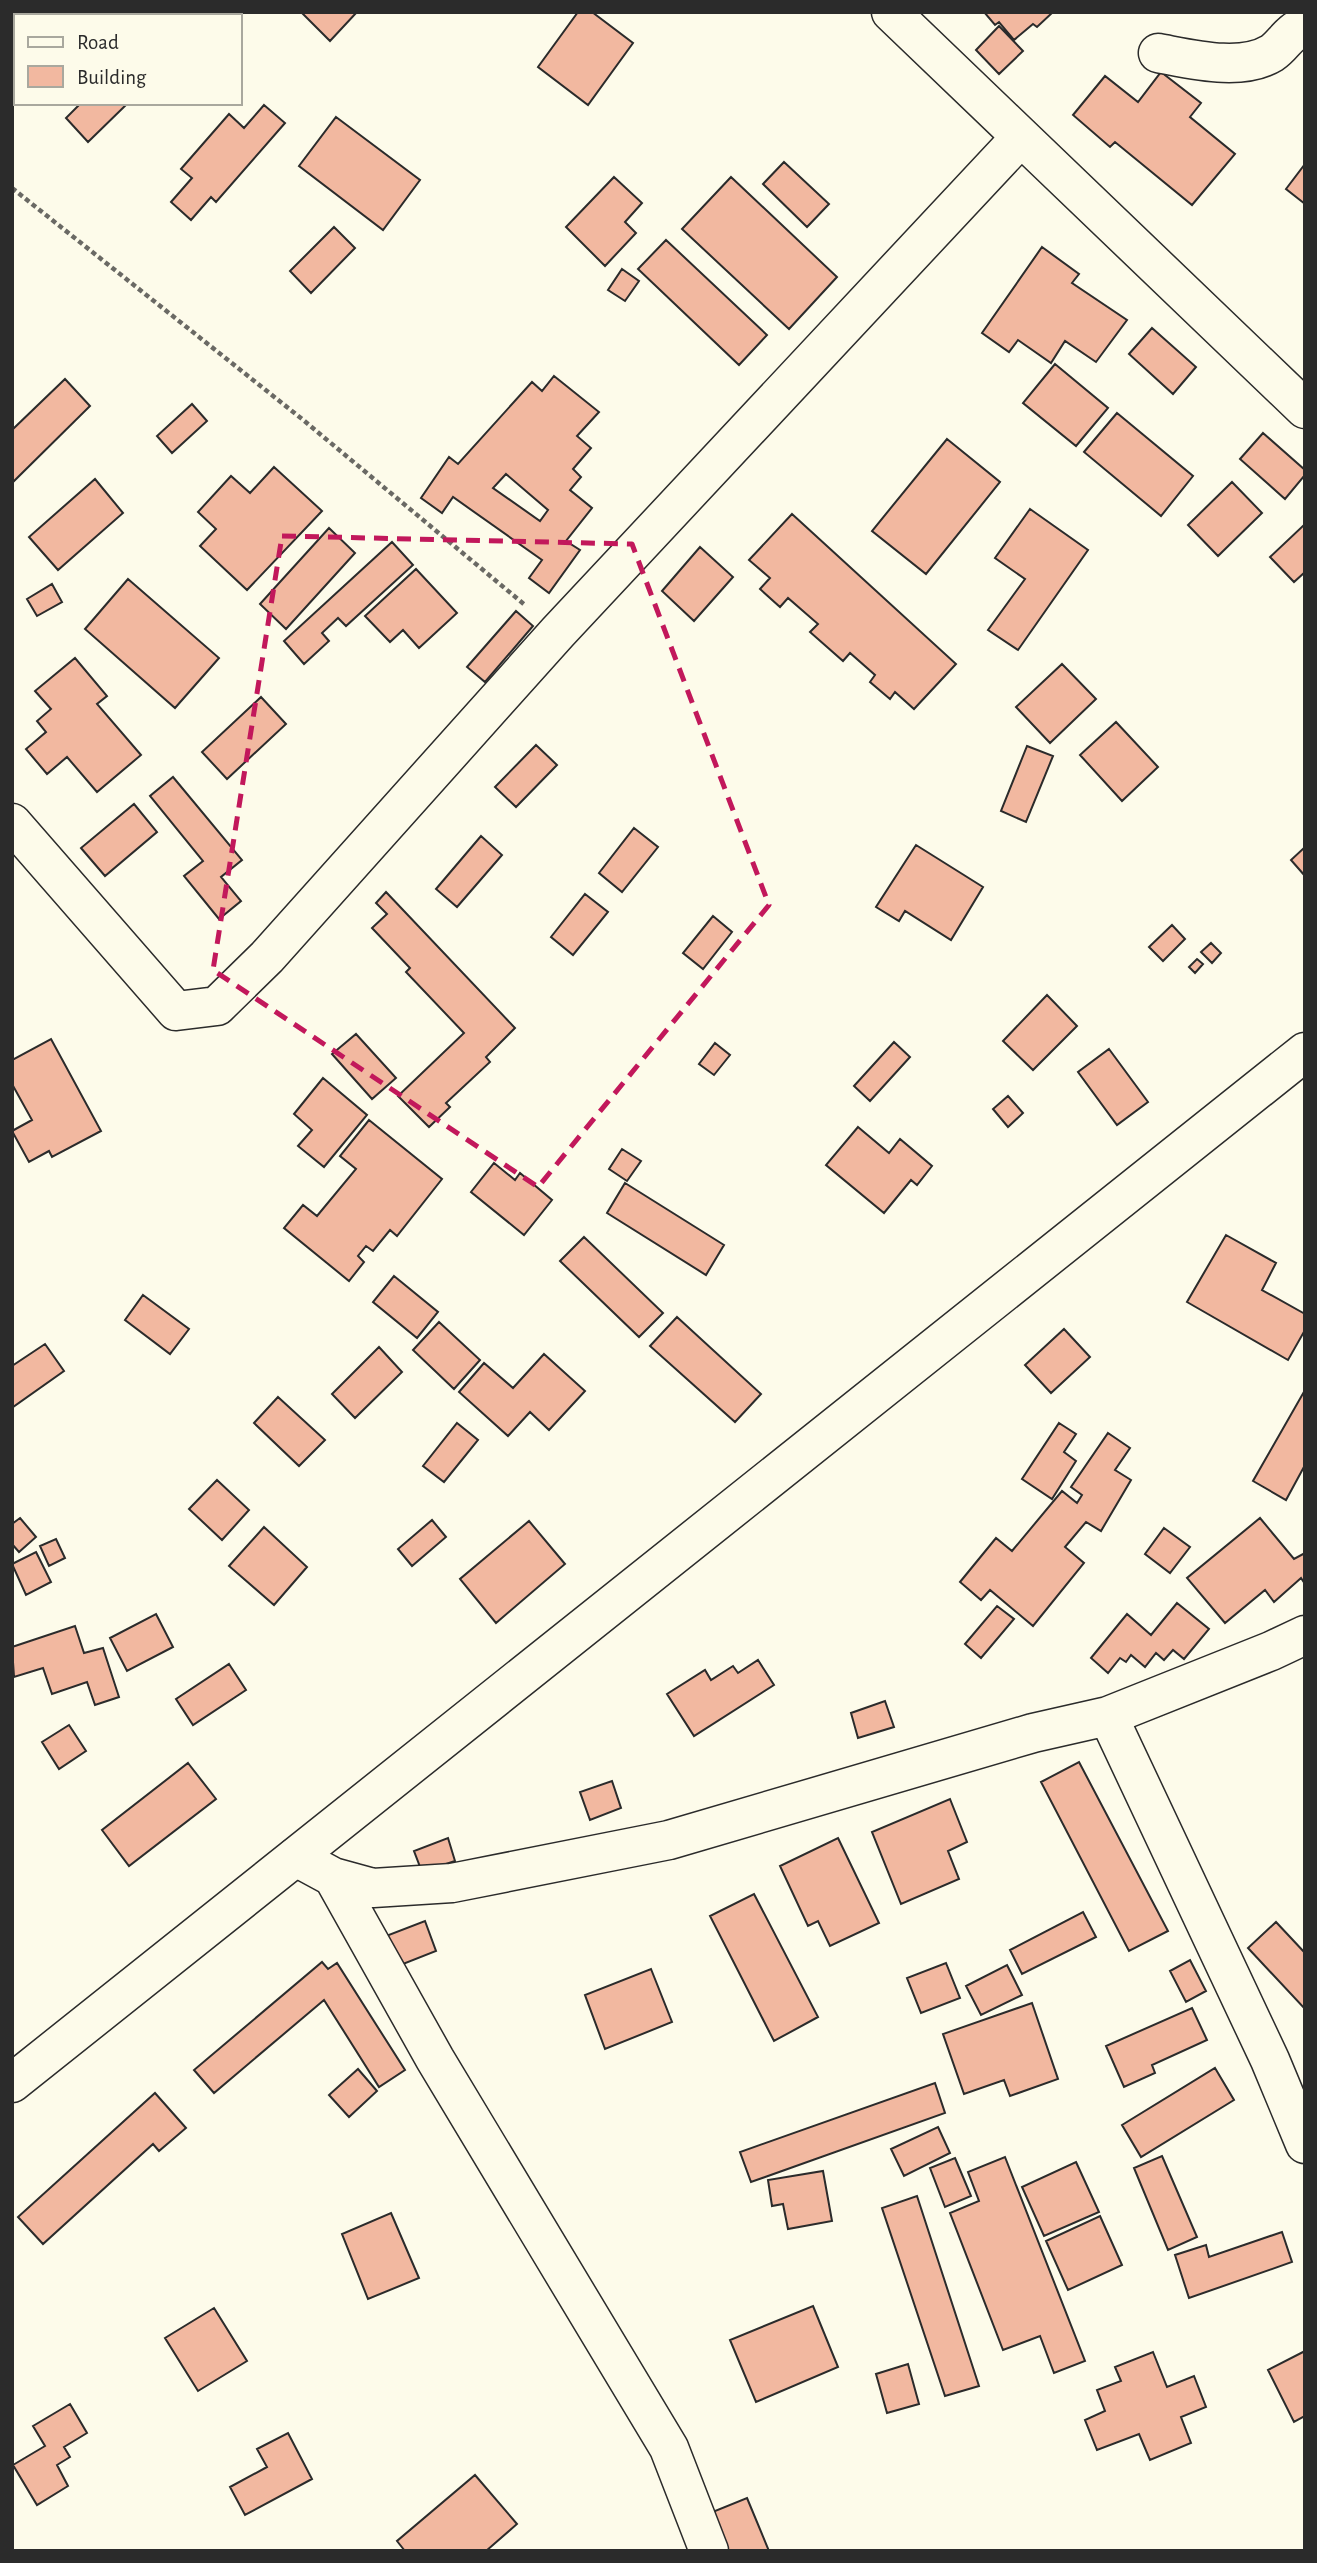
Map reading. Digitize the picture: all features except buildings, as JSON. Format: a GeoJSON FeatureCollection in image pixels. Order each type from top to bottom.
{"type":"FeatureCollection","features":[{"type":"Feature","properties":{"kind":"street"},"geometry":{"type":"LineString","coordinates":[[891,12],[1305,409]]}},
{"type":"Feature","properties":{"kind":"street"},"geometry":{"type":"LineString","coordinates":[[1158,53],[1214,63],[1256,61],[1274,52],[1287,36],[1305,26]]}},
{"type":"Feature","properties":{"kind":"street"},"geometry":{"type":"LineString","coordinates":[[12,823],[176,1011],[216,1006],[267,957],[558,632],[1021,137]]}},
{"type":"Feature","properties":{"kind":"street"},"geometry":{"type":"LineString","coordinates":[[12,2083],[1305,1052]]}},
{"type":"Feature","properties":{"kind":"street"},"geometry":{"type":"LineString","coordinates":[[296,1857],[333,1878],[373,1888],[452,1883],[669,1840],[1033,1733],[1108,1716],[1305,1635]]}},
{"type":"Feature","properties":{"kind":"street"},"geometry":{"type":"LineString","coordinates":[[1108,1716],[1270,2060],[1305,2144]]}},
{"type":"Feature","properties":{"kind":"street"},"geometry":{"type":"LineString","coordinates":[[333,1878],[436,2059],[669,2448],[709,2551]]}},
{"type":"Feature","properties":{"kind":"path"},"geometry":{"type":"LineString","coordinates":[[12,188],[302,419],[558,632]]}},
{"type":"Feature","properties":{"kind":"highlighted area"},"geometry":{"type":"Polygon","coordinates":[[[282,536],[632,544],[769,905],[538,1187],[213,970],[282,536]]]}}]}
